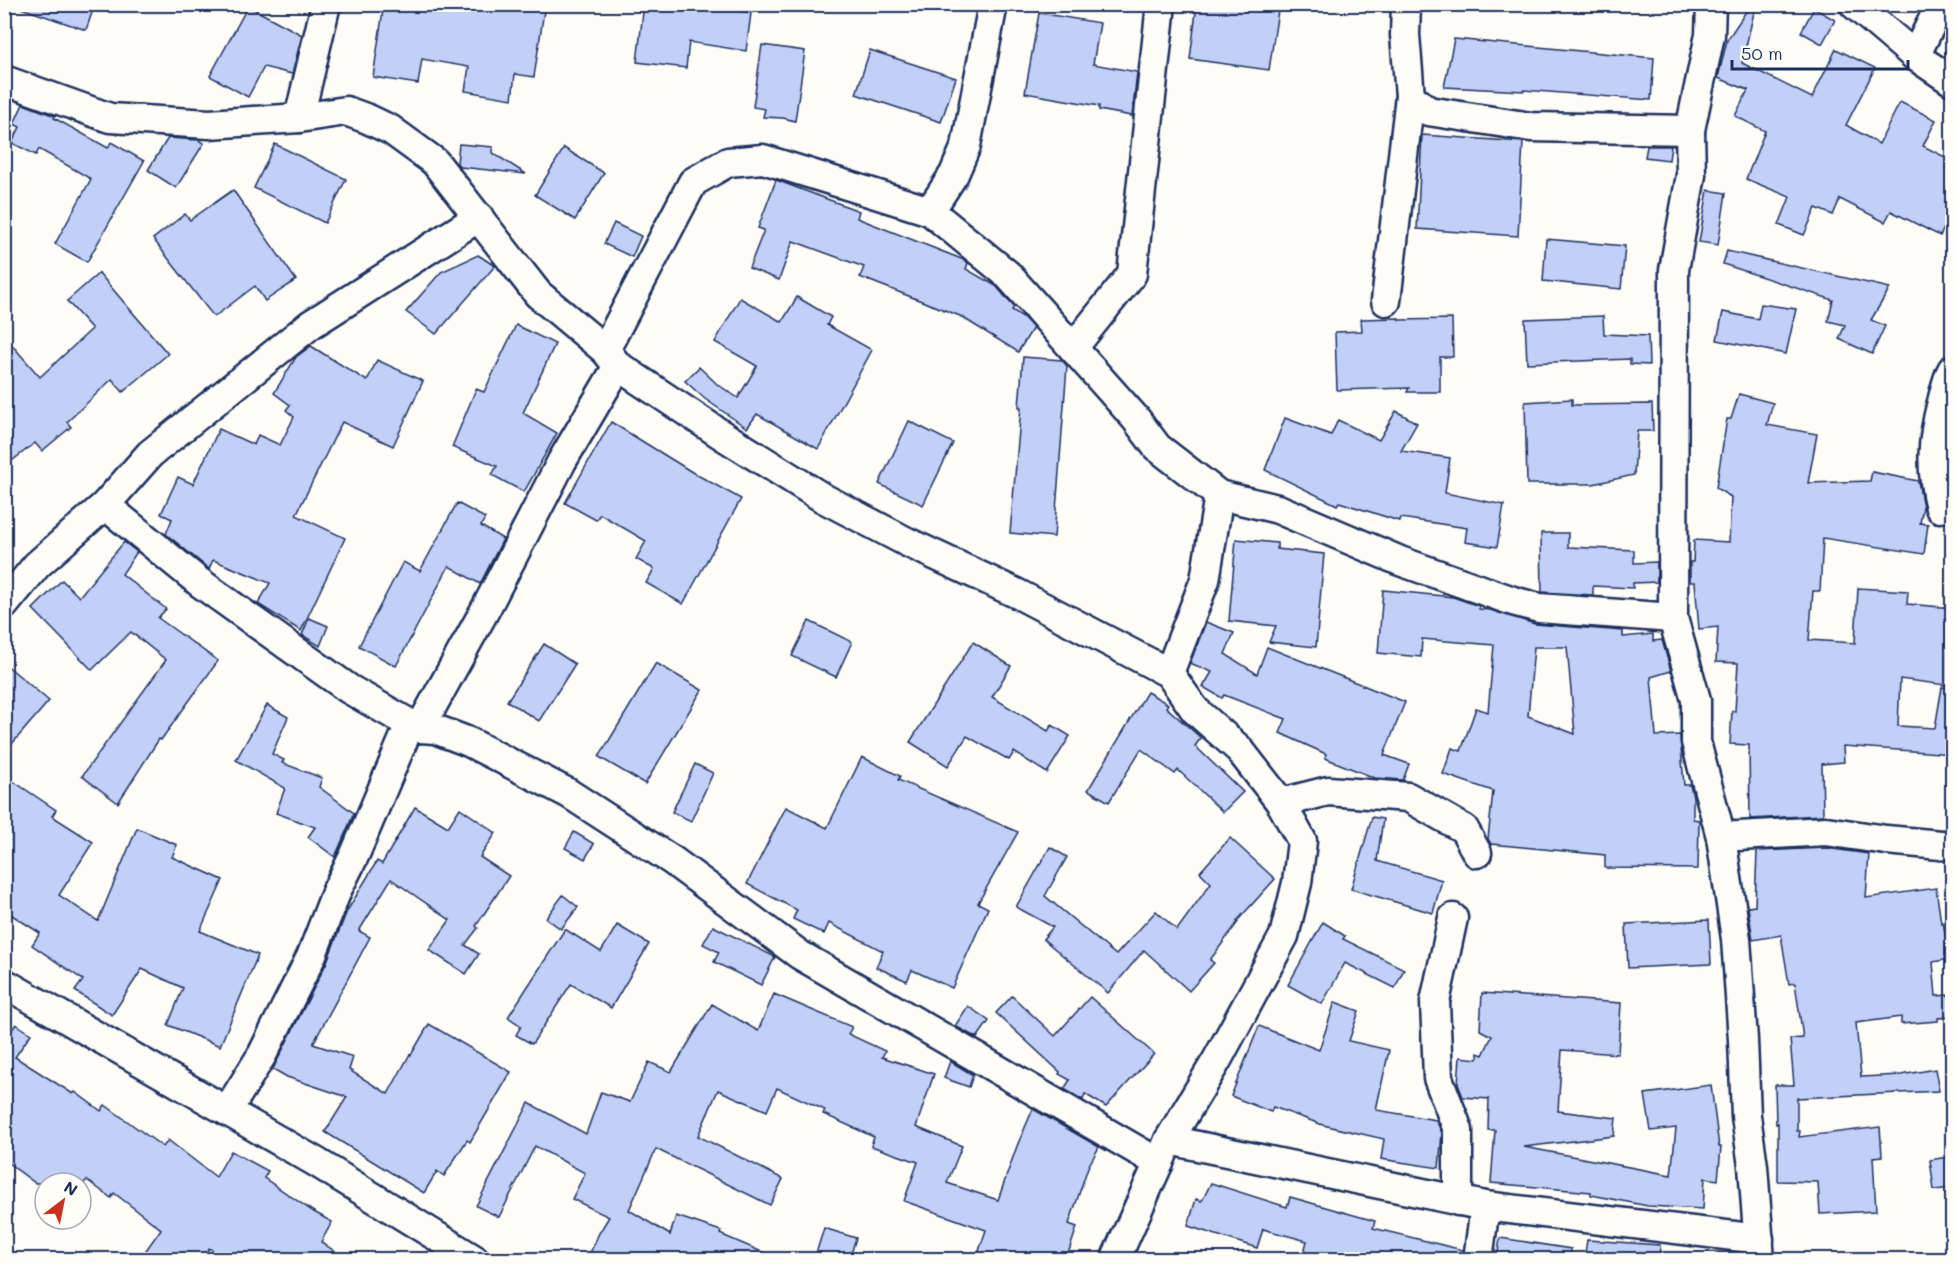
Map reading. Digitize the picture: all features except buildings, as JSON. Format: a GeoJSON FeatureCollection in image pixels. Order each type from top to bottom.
{"type":"FeatureCollection","features":[{"type":"Feature","properties":{"kind":"street"},"geometry":{"type":"LineString","coordinates":[[300,118],[326,4]]}},
{"type":"Feature","properties":{"kind":"street"},"geometry":{"type":"LineString","coordinates":[[930,211],[954,174],[966,146],[993,4]]}},
{"type":"Feature","properties":{"kind":"street"},"geometry":{"type":"LineString","coordinates":[[1072,348],[1132,274],[1161,4]]}},
{"type":"Feature","properties":{"kind":"street"},"geometry":{"type":"LineString","coordinates":[[1386,301],[1410,96],[1405,35],[1406,4]]}},
{"type":"Feature","properties":{"kind":"street"},"geometry":{"type":"LineString","coordinates":[[105,505],[208,589],[349,688],[415,726],[435,729],[469,742],[568,793],[673,861],[800,955],[1164,1151],[1760,1249],[1746,1116],[1736,939],[1721,837],[1696,742],[1696,700],[1673,618],[1674,270],[1691,175],[1690,130],[1710,35],[1711,4]]}},
{"type":"Feature","properties":{"kind":"street"},"geometry":{"type":"LineString","coordinates":[[1854,4],[1915,56],[1953,81]]}},
{"type":"Feature","properties":{"kind":"street"},"geometry":{"type":"LineString","coordinates":[[1915,56],[1941,4]]}},
{"type":"Feature","properties":{"kind":"street"},"geometry":{"type":"LineString","coordinates":[[4,80],[110,118],[209,124],[300,118],[346,111],[391,130],[435,162],[538,294],[611,358],[722,435],[824,498],[908,542],[1018,594],[1169,673],[1195,710],[1239,749],[1281,803],[1302,841],[1297,883],[1284,936],[1217,1060],[1164,1151],[1115,1260]]}},
{"type":"Feature","properties":{"kind":"street"},"geometry":{"type":"LineString","coordinates":[[1410,96],[1428,111],[1531,127],[1690,130]]}},
{"type":"Feature","properties":{"kind":"street"},"geometry":{"type":"LineString","coordinates":[[226,1111],[262,1055],[311,957],[337,890],[415,726],[485,610],[562,461],[693,182],[728,162],[763,159],[930,211],[1006,274],[1136,420],[1157,447],[1219,495],[1278,509],[1400,561],[1513,601],[1539,608],[1673,618]]}},
{"type":"Feature","properties":{"kind":"street"},"geometry":{"type":"LineString","coordinates":[[4,605],[37,565],[105,505],[150,454],[310,325],[479,218]]}},
{"type":"Feature","properties":{"kind":"street"},"geometry":{"type":"LineString","coordinates":[[1940,508],[1934,486],[1932,459],[1935,430],[1953,370]]}},
{"type":"Feature","properties":{"kind":"street"},"geometry":{"type":"LineString","coordinates":[[1169,673],[1205,580],[1219,495]]}},
{"type":"Feature","properties":{"kind":"street"},"geometry":{"type":"LineString","coordinates":[[1281,803],[1328,791],[1408,797],[1464,829],[1477,853]]}},
{"type":"Feature","properties":{"kind":"street"},"geometry":{"type":"LineString","coordinates":[[1721,837],[1827,831],[1886,840],[1953,846]]}},
{"type":"Feature","properties":{"kind":"street"},"geometry":{"type":"LineString","coordinates":[[1453,918],[1435,1002],[1438,1078],[1458,1130],[1472,1203],[1478,1260]]}},
{"type":"Feature","properties":{"kind":"street"},"geometry":{"type":"LineString","coordinates":[[4,983],[316,1162],[475,1260]]}}]}
